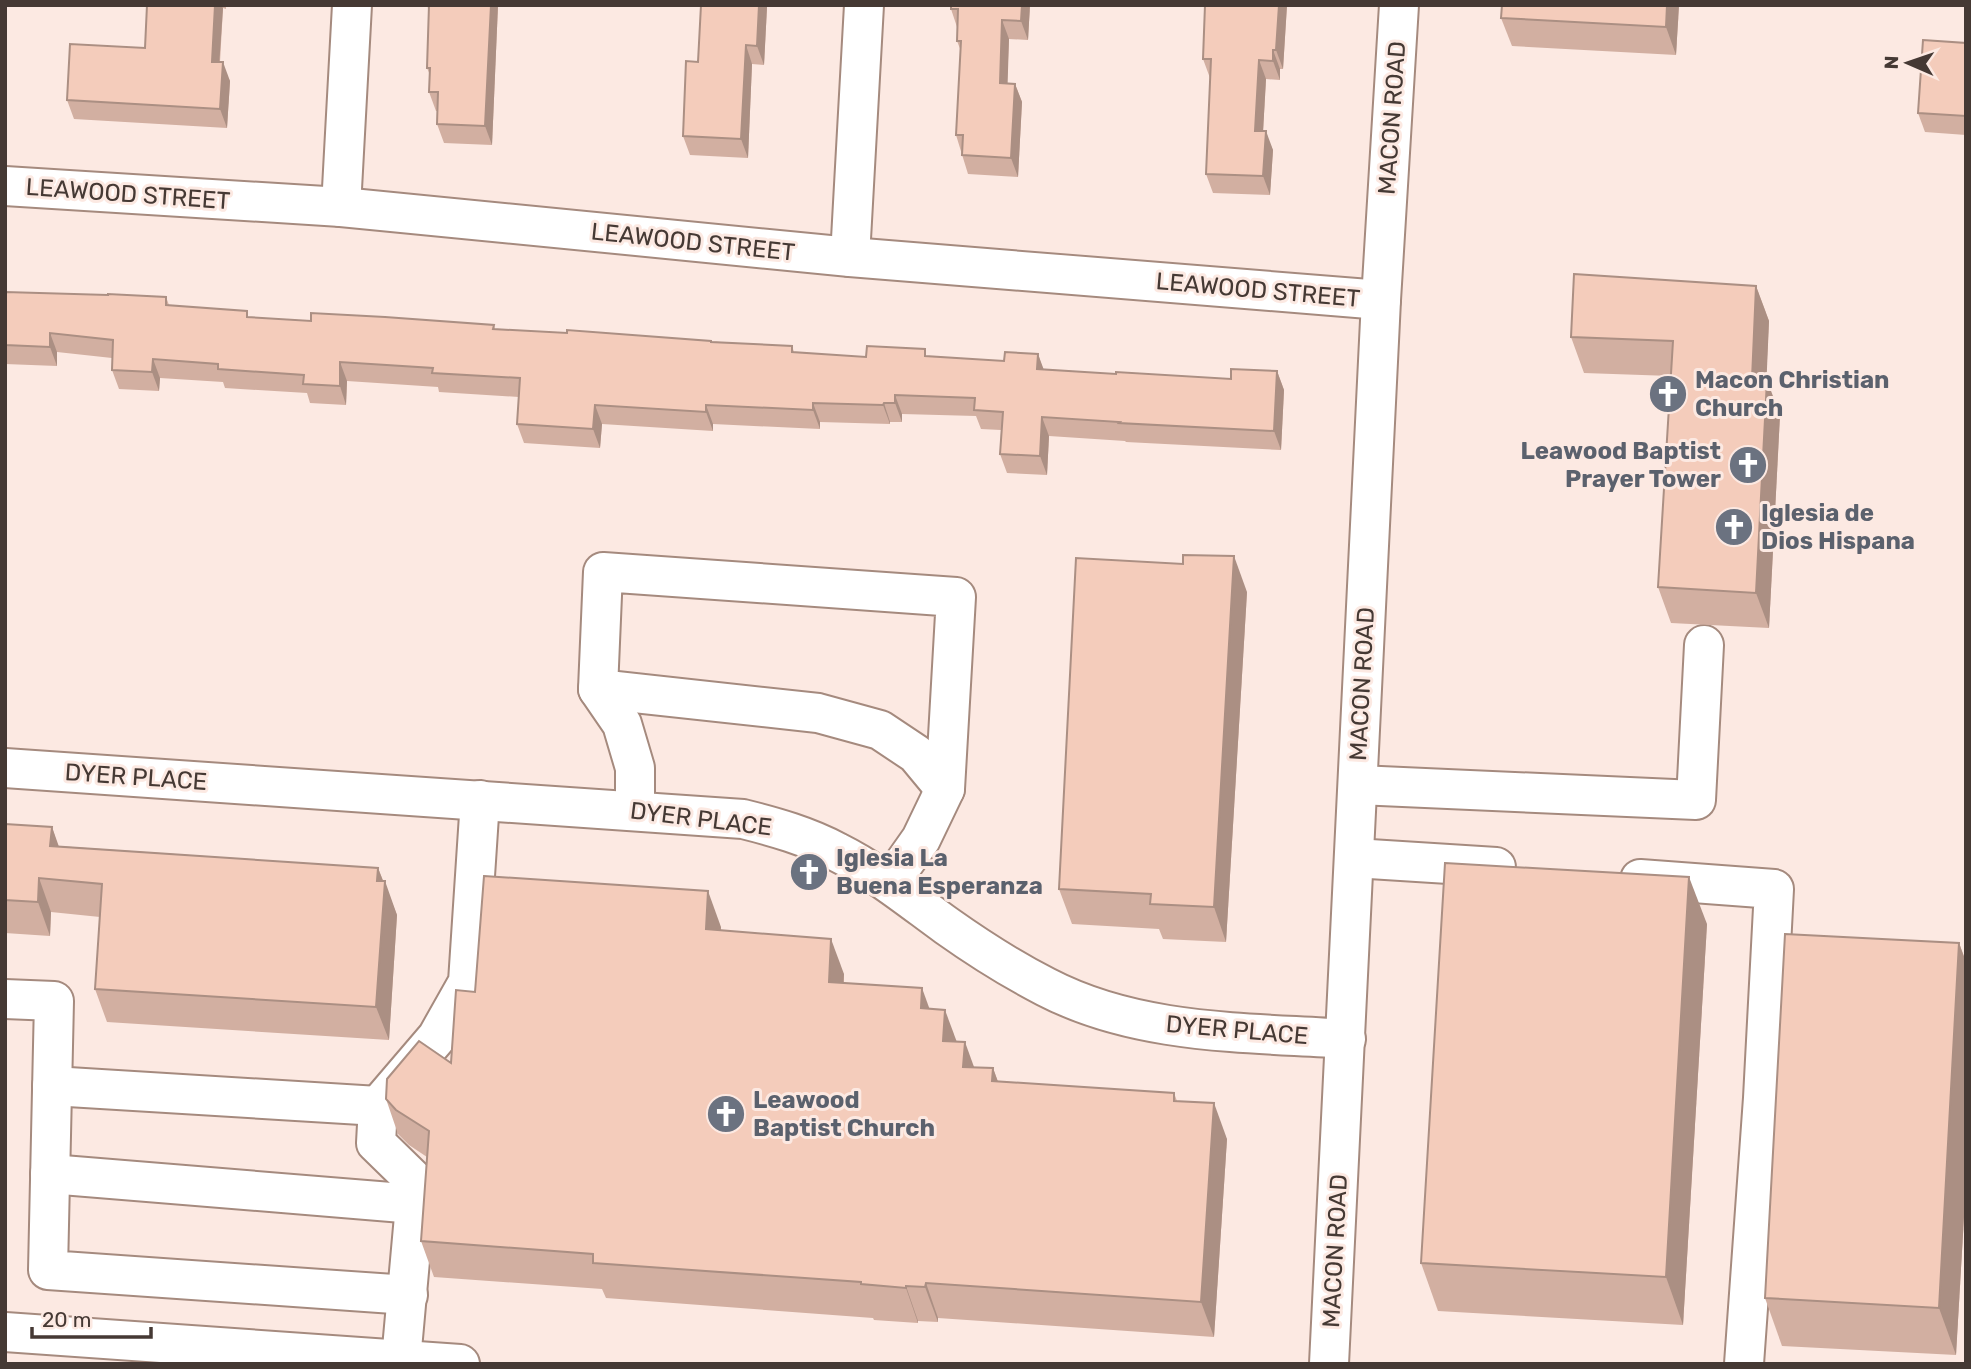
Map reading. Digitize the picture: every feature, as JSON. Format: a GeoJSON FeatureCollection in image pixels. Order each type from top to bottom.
{"type":"FeatureCollection","features":[{"type":"Feature","properties":{"kind":"street"},"geometry":{"type":"LineString","coordinates":[[341,207],[352,5]]}},
{"type":"Feature","properties":{"kind":"street"},"geometry":{"type":"LineString","coordinates":[[850,257],[864,5]]}},
{"type":"Feature","properties":{"kind":"street","name":"MACON ROAD"},"geometry":{"type":"LineString","coordinates":[[1329,1364],[1381,300],[1399,5]]}},
{"type":"Feature","properties":{"kind":"street","name":"LEAWOOD STREET"},"geometry":{"type":"LineString","coordinates":[[5,186],[341,207],[850,257],[1381,300]]}},
{"type":"Feature","properties":{"kind":"street"},"geometry":{"type":"LineString","coordinates":[[635,810],[635,768],[622,724],[598,689],[603,572],[956,597],[945,789],[921,839],[890,883]]}},
{"type":"Feature","properties":{"kind":"street"},"geometry":{"type":"LineString","coordinates":[[1358,785],[1696,800],[1704,645]]}},
{"type":"Feature","properties":{"kind":"street"},"geometry":{"type":"LineString","coordinates":[[598,689],[818,713],[880,730],[916,754],[945,789]]}},
{"type":"Feature","properties":{"kind":"street","name":"DYER PLACE"},"geometry":{"type":"LineString","coordinates":[[5,768],[743,819],[783,829],[836,851],[890,883],[996,959],[1048,988],[1095,1008],[1143,1022],[1192,1029],[1346,1039]]}},
{"type":"Feature","properties":{"kind":"street"},"geometry":{"type":"LineString","coordinates":[[401,1360],[417,1183],[376,1143],[378,1106],[437,1037],[468,982],[480,800]]}},
{"type":"Feature","properties":{"kind":"street"},"geometry":{"type":"LineString","coordinates":[[1354,858],[1535,870]]}},
{"type":"Feature","properties":{"kind":"street"},"geometry":{"type":"LineString","coordinates":[[1601,875],[1774,889],[1744,1364]]}},
{"type":"Feature","properties":{"kind":"street"},"geometry":{"type":"LineString","coordinates":[[5,999],[54,1001],[48,1270],[408,1295]]}},
{"type":"Feature","properties":{"kind":"street"},"geometry":{"type":"LineString","coordinates":[[52,1086],[378,1106]]}},
{"type":"Feature","properties":{"kind":"street"},"geometry":{"type":"LineString","coordinates":[[50,1174],[415,1204]]}},
{"type":"Feature","properties":{"kind":"street"},"geometry":{"type":"LineString","coordinates":[[5,1332],[460,1364]]}},
{"type":"Feature","properties":{"kind":"building"},"geometry":{"type":"Polygon","coordinates":[[[147,5],[215,5],[212,62],[223,62],[220,109],[67,100],[70,44],[145,48],[147,5]]]}},
{"type":"Feature","properties":{"kind":"building"},"geometry":{"type":"Polygon","coordinates":[[[429,5],[491,5],[485,126],[437,124],[438,92],[429,92],[430,68],[427,68],[429,5]]]}},
{"type":"Feature","properties":{"kind":"building"},"geometry":{"type":"Polygon","coordinates":[[[701,5],[759,5],[757,46],[746,45],[741,139],[683,136],[686,61],[698,62],[701,5]]]}},
{"type":"Feature","properties":{"kind":"building"},"geometry":{"type":"Polygon","coordinates":[[[951,5],[1022,5],[1021,21],[1002,20],[1000,83],[1015,84],[1011,158],[962,155],[963,135],[956,135],[961,41],[957,41],[958,9],[951,9],[951,5]]]}},
{"type":"Feature","properties":{"kind":"building"},"geometry":{"type":"Polygon","coordinates":[[[1205,5],[1279,5],[1273,61],[1259,60],[1255,131],[1266,131],[1263,176],[1206,174],[1211,59],[1203,59],[1205,5]]]}},
{"type":"Feature","properties":{"kind":"building"},"geometry":{"type":"Polygon","coordinates":[[[1502,5],[1667,5],[1666,27],[1501,18],[1502,5]]]}},
{"type":"Feature","properties":{"kind":"building"},"geometry":{"type":"Polygon","coordinates":[[[1923,40],[1966,43],[1966,116],[1918,113],[1923,40]]]}},
{"type":"Feature","properties":{"kind":"building"},"geometry":{"type":"Polygon","coordinates":[[[1574,274],[1756,286],[1752,379],[1767,380],[1756,593],[1658,587],[1673,341],[1571,337],[1574,274]]]}},
{"type":"Feature","properties":{"kind":"building"},"geometry":{"type":"Polygon","coordinates":[[[5,292],[166,297],[166,305],[247,311],[247,317],[311,321],[311,313],[385,317],[494,325],[493,329],[567,333],[567,330],[792,346],[792,352],[866,357],[867,346],[925,349],[925,356],[1004,361],[1005,352],[1038,354],[1037,369],[1116,374],[1231,379],[1231,369],[1277,371],[1274,431],[1042,417],[1040,456],[1000,454],[1003,412],[974,410],[975,398],[895,395],[895,403],[813,403],[813,410],[706,405],[706,412],[595,405],[593,429],[517,424],[520,378],[432,373],[433,368],[340,362],[340,386],[303,384],[304,375],[218,369],[218,364],[153,359],[152,372],[112,370],[113,340],[50,333],[50,347],[5,345],[5,292]]]}},
{"type":"Feature","properties":{"kind":"building"},"geometry":{"type":"Polygon","coordinates":[[[1183,555],[1234,556],[1214,907],[1150,904],[1151,894],[1059,889],[1076,558],[1183,564],[1183,555]]]}},
{"type":"Feature","properties":{"kind":"building"},"geometry":{"type":"Polygon","coordinates":[[[5,824],[52,827],[50,846],[378,868],[377,881],[385,881],[376,1007],[95,989],[102,884],[39,878],[38,902],[5,900],[5,824]]]}},
{"type":"Feature","properties":{"kind":"building"},"geometry":{"type":"Polygon","coordinates":[[[1445,863],[1689,877],[1666,1277],[1421,1263],[1445,863]]]}},
{"type":"Feature","properties":{"kind":"building"},"geometry":{"type":"Polygon","coordinates":[[[484,876],[708,891],[706,929],[831,939],[829,982],[922,988],[921,1008],[945,1010],[943,1041],[965,1042],[963,1067],[993,1068],[992,1081],[1174,1093],[1174,1101],[1214,1103],[1201,1302],[926,1283],[925,1287],[906,1288],[861,1282],[593,1263],[593,1254],[421,1241],[429,1131],[396,1110],[386,1099],[387,1079],[419,1041],[451,1063],[456,990],[475,992],[484,876]]]}},
{"type":"Feature","properties":{"kind":"building"},"geometry":{"type":"Polygon","coordinates":[[[1785,934],[1959,943],[1939,1308],[1765,1298],[1785,934]]]}},
{"type":"Feature","properties":{"kind":"place","name":"Macon Christian Church"},"geometry":{"type":"Point","coordinates":[1668,394]}},
{"type":"Feature","properties":{"kind":"place","name":"Leawood Baptist Prayer Tower"},"geometry":{"type":"Point","coordinates":[1748,465]}},
{"type":"Feature","properties":{"kind":"place","name":"Iglesia de Dios Hispana"},"geometry":{"type":"Point","coordinates":[1734,527]}},
{"type":"Feature","properties":{"kind":"place","name":"Iglesia La Buena Esperanza"},"geometry":{"type":"Point","coordinates":[809,872]}},
{"type":"Feature","properties":{"kind":"place","name":"Leawood Baptist Church"},"geometry":{"type":"Point","coordinates":[726,1114]}}]}
